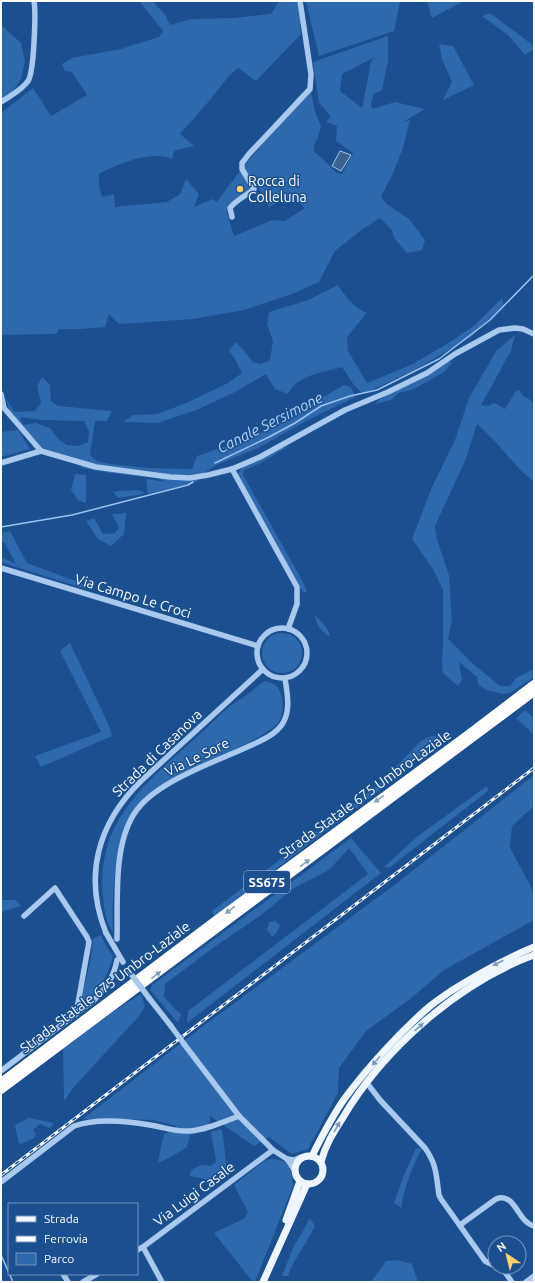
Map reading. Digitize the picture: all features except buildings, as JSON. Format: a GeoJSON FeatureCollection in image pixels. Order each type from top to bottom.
{"type":"FeatureCollection","features":[{"type":"Feature","properties":{"kind":"highway","name":"Strada Statale 675 Umbro-Laziale"},"geometry":{"type":"LineString","coordinates":[[1,1082],[534,684]]}},
{"type":"Feature","properties":{"kind":"highway","name":"Strada Statale 675 Umbro-Laziale"},"geometry":{"type":"LineString","coordinates":[[1,1090],[534,692]]}},
{"type":"Feature","properties":{"kind":"main road"},"geometry":{"type":"LineString","coordinates":[[312,1156],[328,1126],[360,1079],[400,1034],[425,1010],[472,978],[498,963],[534,947]]}},
{"type":"Feature","properties":{"kind":"main road"},"geometry":{"type":"LineString","coordinates":[[321,1162],[324,1151],[350,1104],[381,1066],[410,1035],[436,1012],[470,988],[501,970],[534,955]]}},
{"type":"Feature","properties":{"kind":"main road"},"geometry":{"type":"LineString","coordinates":[[308,1155],[312,1156],[321,1162],[323,1167],[322,1175],[316,1182],[304,1182],[295,1175],[296,1163],[301,1158],[308,1155]]}},
{"type":"Feature","properties":{"kind":"main road"},"geometry":{"type":"LineString","coordinates":[[266,1279],[304,1182]]}},
{"type":"Feature","properties":{"kind":"street"},"geometry":{"type":"LineString","coordinates":[[1,102],[23,87],[31,76],[33,63],[34,1]]}},
{"type":"Feature","properties":{"kind":"street"},"geometry":{"type":"LineString","coordinates":[[232,217],[230,208],[235,202],[245,197],[254,189],[242,169],[242,163],[310,88],[311,74],[300,1]]}},
{"type":"Feature","properties":{"kind":"street"},"geometry":{"type":"LineString","coordinates":[[1,463],[41,452],[96,467],[170,477],[190,478],[208,475],[232,469],[260,457],[345,410],[388,392],[427,373],[455,354],[499,330],[515,328],[523,329],[534,334]]}},
{"type":"Feature","properties":{"kind":"street"},"geometry":{"type":"LineString","coordinates":[[1,394],[4,408],[41,452]]}},
{"type":"Feature","properties":{"kind":"street"},"geometry":{"type":"LineString","coordinates":[[232,469],[297,587],[297,604],[288,629]]}},
{"type":"Feature","properties":{"kind":"street","name":"Via Campo Le Croci"},"geometry":{"type":"LineString","coordinates":[[1,568],[258,646]]}},
{"type":"Feature","properties":{"kind":"street"},"geometry":{"type":"LineString","coordinates":[[279,629],[288,629],[299,635],[302,639],[307,649],[306,661],[300,671],[291,677],[273,677],[263,669],[258,658],[258,646],[263,638],[270,632],[279,629]]}},
{"type":"Feature","properties":{"kind":"street","name":"Strada di Casanova"},"geometry":{"type":"LineString","coordinates":[[239,1116],[148,998],[128,970],[106,933],[97,902],[95,886],[96,867],[100,846],[114,813],[130,792],[263,669]]}},
{"type":"Feature","properties":{"kind":"street","name":"Via Le Sore"},"geometry":{"type":"LineString","coordinates":[[117,939],[118,869],[120,853],[133,815],[144,802],[160,789],[186,775],[264,739],[276,731],[282,724],[288,708],[285,678]]}},
{"type":"Feature","properties":{"kind":"street"},"geometry":{"type":"LineString","coordinates":[[24,916],[54,888],[88,937],[89,942],[76,1014]]}},
{"type":"Feature","properties":{"kind":"street"},"geometry":{"type":"LineString","coordinates":[[1,1071],[94,1000],[104,990],[115,972],[117,960]]}},
{"type":"Feature","properties":{"kind":"street"},"geometry":{"type":"LineString","coordinates":[[367,1083],[425,1148],[435,1166],[439,1195],[487,1262]]}},
{"type":"Feature","properties":{"kind":"street"},"geometry":{"type":"LineString","coordinates":[[1,1182],[74,1126],[85,1122],[125,1122],[151,1125],[173,1130],[190,1131],[211,1127],[239,1116],[273,1150],[287,1159],[295,1171]]}},
{"type":"Feature","properties":{"kind":"street","name":"Via Luigi Casale"},"geometry":{"type":"LineString","coordinates":[[138,1250],[273,1150]]}},
{"type":"Feature","properties":{"kind":"street"},"geometry":{"type":"LineString","coordinates":[[287,1159],[294,1160],[301,1158]]}},
{"type":"Feature","properties":{"kind":"street"},"geometry":{"type":"LineString","coordinates":[[460,1225],[501,1197],[509,1199],[526,1222],[534,1226]]}},
{"type":"Feature","properties":{"kind":"street"},"geometry":{"type":"LineString","coordinates":[[143,1247],[162,1282]]}},
{"type":"Feature","properties":{"kind":"street"},"geometry":{"type":"LineString","coordinates":[[83,1282],[95,1275]]}},
{"type":"Feature","properties":{"kind":"street"},"geometry":{"type":"LineString","coordinates":[[526,1282],[534,1276]]}},
{"type":"Feature","properties":{"kind":"green space"},"geometry":{"type":"Polygon","coordinates":[[[153,1],[166,16],[170,25],[192,19],[234,18],[271,14],[279,1],[294,1],[302,6],[300,24],[301,34],[256,81],[238,68],[228,77],[180,134],[194,146],[174,151],[172,159],[154,156],[135,159],[115,166],[99,174],[99,186],[102,197],[114,194],[115,207],[167,202],[180,194],[186,179],[199,194],[194,207],[212,199],[217,202],[262,145],[311,92],[315,112],[321,126],[314,145],[314,151],[337,173],[342,174],[353,153],[336,141],[337,126],[326,122],[331,116],[319,102],[313,62],[388,36],[388,61],[382,90],[374,94],[371,104],[372,109],[395,102],[425,109],[403,122],[410,120],[403,148],[381,197],[387,204],[409,219],[425,240],[422,250],[407,253],[394,238],[392,230],[380,218],[360,231],[335,251],[319,282],[292,294],[244,310],[193,319],[119,324],[109,314],[105,327],[59,329],[56,334],[1,335],[1,113],[33,88],[51,116],[87,95],[72,72],[65,71],[62,64],[72,58],[121,49],[159,37],[163,31],[140,2],[153,1]],[[375,57],[342,74],[340,91],[362,108],[370,63],[375,57]],[[258,186],[252,188],[228,205],[227,213],[234,236],[272,220],[285,221],[305,208],[294,198],[284,199],[269,207],[258,186]]]}},
{"type":"Feature","properties":{"kind":"green space"},"geometry":{"type":"Polygon","coordinates":[[[306,1],[400,2],[394,31],[319,56],[306,1]]]}},
{"type":"Feature","properties":{"kind":"green space"},"geometry":{"type":"Polygon","coordinates":[[[427,1],[464,1],[432,18],[427,1]]]}},
{"type":"Feature","properties":{"kind":"green space"},"geometry":{"type":"Polygon","coordinates":[[[490,13],[534,46],[534,49],[525,55],[508,35],[482,16],[490,13]]]}},
{"type":"Feature","properties":{"kind":"green space"},"geometry":{"type":"Polygon","coordinates":[[[1,25],[21,43],[25,61],[21,79],[12,92],[1,99],[1,25]]]}},
{"type":"Feature","properties":{"kind":"green space"},"geometry":{"type":"Polygon","coordinates":[[[439,44],[453,46],[474,85],[443,100],[452,82],[442,59],[439,44]]]}},
{"type":"Feature","properties":{"kind":"green space"},"geometry":{"type":"Polygon","coordinates":[[[338,285],[354,305],[367,313],[347,337],[348,351],[367,383],[413,364],[450,342],[475,325],[502,298],[504,306],[471,337],[415,370],[363,394],[354,385],[342,367],[304,378],[292,388],[288,394],[275,389],[266,374],[235,392],[199,409],[157,423],[123,422],[133,415],[157,414],[184,404],[228,383],[242,373],[229,351],[236,342],[253,362],[261,364],[270,360],[273,341],[267,324],[269,312],[308,300],[338,285]]]}},
{"type":"Feature","properties":{"kind":"green space"},"geometry":{"type":"Polygon","coordinates":[[[515,335],[511,351],[481,405],[488,406],[494,403],[505,409],[515,392],[519,390],[523,396],[534,402],[534,482],[477,424],[465,461],[435,526],[437,540],[449,575],[452,620],[448,639],[471,662],[500,686],[510,686],[516,678],[534,669],[534,677],[510,693],[503,694],[486,690],[478,684],[477,677],[459,662],[462,680],[458,686],[443,673],[443,590],[433,569],[412,539],[432,487],[455,440],[469,398],[497,350],[515,335]]]}},
{"type":"Feature","properties":{"kind":"green space"},"geometry":{"type":"Polygon","coordinates":[[[449,361],[452,363],[444,372],[414,389],[399,393],[391,400],[375,404],[381,398],[415,382],[449,361]]]}},
{"type":"Feature","properties":{"kind":"green space"},"geometry":{"type":"Polygon","coordinates":[[[42,377],[50,385],[51,401],[58,406],[112,411],[107,421],[95,421],[90,455],[97,461],[110,464],[148,468],[192,469],[197,456],[254,437],[344,385],[351,387],[355,397],[308,420],[258,448],[214,466],[196,482],[148,494],[146,479],[167,482],[156,478],[110,473],[82,468],[78,459],[42,448],[11,413],[5,397],[14,412],[35,411],[41,403],[37,386],[42,377]],[[20,417],[23,425],[36,423],[50,428],[59,440],[67,445],[78,446],[88,442],[89,431],[84,421],[41,420],[20,417]]]}},
{"type":"Feature","properties":{"kind":"green space"},"geometry":{"type":"Polygon","coordinates":[[[18,430],[30,449],[1,457],[1,442],[3,442],[1,432],[18,430]]]}},
{"type":"Feature","properties":{"kind":"green space"},"geometry":{"type":"Polygon","coordinates":[[[289,446],[259,464],[244,470],[243,475],[303,582],[307,592],[303,592],[297,582],[238,475],[241,468],[276,450],[289,446]]]}},
{"type":"Feature","properties":{"kind":"green space"},"geometry":{"type":"Polygon","coordinates":[[[75,474],[86,475],[86,503],[78,500],[71,490],[75,474]]]}},
{"type":"Feature","properties":{"kind":"green space"},"geometry":{"type":"Polygon","coordinates":[[[137,490],[145,492],[143,494],[118,498],[113,492],[120,491],[137,490]]]}},
{"type":"Feature","properties":{"kind":"green space"},"geometry":{"type":"Polygon","coordinates":[[[126,513],[124,534],[111,546],[98,539],[86,521],[94,518],[103,534],[115,533],[119,528],[112,514],[126,513]]]}},
{"type":"Feature","properties":{"kind":"green space"},"geometry":{"type":"Polygon","coordinates":[[[10,531],[27,563],[89,586],[86,589],[1,562],[1,557],[16,564],[4,542],[1,542],[1,533],[10,531]]]}},
{"type":"Feature","properties":{"kind":"green space"},"geometry":{"type":"Polygon","coordinates":[[[315,615],[327,628],[330,637],[320,628],[315,615]]]}},
{"type":"Feature","properties":{"kind":"green space"},"geometry":{"type":"Polygon","coordinates":[[[286,633],[293,636],[299,642],[302,653],[301,661],[293,670],[286,673],[278,673],[271,670],[263,661],[262,649],[265,642],[274,634],[286,633]]]}},
{"type":"Feature","properties":{"kind":"green space"},"geometry":{"type":"Polygon","coordinates":[[[70,643],[110,728],[112,736],[41,767],[35,756],[101,732],[60,651],[70,643]]]}},
{"type":"Feature","properties":{"kind":"green space"},"geometry":{"type":"Polygon","coordinates":[[[265,681],[276,685],[282,698],[282,714],[277,724],[252,741],[170,780],[141,801],[130,815],[119,847],[116,865],[113,902],[113,932],[107,920],[105,911],[103,898],[103,871],[107,846],[116,825],[128,805],[161,769],[222,713],[265,681]]]}},
{"type":"Feature","properties":{"kind":"green space"},"geometry":{"type":"Polygon","coordinates":[[[525,710],[534,718],[534,735],[516,718],[525,710]]]}},
{"type":"Feature","properties":{"kind":"green space"},"geometry":{"type":"Polygon","coordinates":[[[431,736],[444,737],[388,784],[214,916],[212,911],[377,786],[421,741],[431,736]]]}},
{"type":"Feature","properties":{"kind":"green space"},"geometry":{"type":"Polygon","coordinates":[[[534,775],[534,806],[512,826],[510,848],[534,894],[534,920],[444,970],[410,999],[366,1031],[339,1068],[338,1093],[308,1149],[292,1154],[269,1137],[254,1146],[210,1116],[207,1131],[190,1135],[187,1147],[158,1163],[164,1134],[173,1130],[177,1126],[153,1120],[83,1119],[198,1030],[397,883],[534,775]]]}},
{"type":"Feature","properties":{"kind":"green space"},"geometry":{"type":"Polygon","coordinates":[[[487,786],[488,791],[389,868],[384,867],[418,836],[487,786]]]}},
{"type":"Feature","properties":{"kind":"green space"},"geometry":{"type":"Polygon","coordinates":[[[351,838],[381,873],[187,1023],[188,1011],[368,874],[349,848],[329,870],[294,888],[261,915],[213,948],[165,984],[164,997],[181,1014],[178,1023],[150,990],[152,985],[351,838]]]}},
{"type":"Feature","properties":{"kind":"green space"},"geometry":{"type":"Polygon","coordinates":[[[1,900],[15,900],[21,906],[1,912],[1,900]]]}},
{"type":"Feature","properties":{"kind":"green space"},"geometry":{"type":"Polygon","coordinates":[[[275,921],[280,925],[276,934],[272,937],[267,930],[269,922],[275,921]]]}},
{"type":"Feature","properties":{"kind":"green space"},"geometry":{"type":"Polygon","coordinates":[[[101,935],[113,956],[109,970],[102,983],[83,1005],[81,1001],[90,963],[93,939],[101,935]]]}},
{"type":"Feature","properties":{"kind":"green space"},"geometry":{"type":"Polygon","coordinates":[[[141,994],[145,1006],[139,1016],[73,1088],[64,1101],[63,1049],[117,1009],[141,994]]]}},
{"type":"Feature","properties":{"kind":"green space"},"geometry":{"type":"Polygon","coordinates":[[[29,1118],[54,1123],[50,1128],[40,1124],[33,1130],[36,1134],[34,1138],[19,1145],[15,1125],[29,1118]]]}},
{"type":"Feature","properties":{"kind":"green space"},"geometry":{"type":"Polygon","coordinates":[[[221,1129],[227,1173],[219,1179],[210,1180],[190,1176],[191,1170],[201,1165],[210,1166],[216,1162],[211,1132],[221,1129]]]}},
{"type":"Feature","properties":{"kind":"green space"},"geometry":{"type":"Polygon","coordinates":[[[416,1148],[422,1149],[409,1178],[401,1208],[394,1203],[416,1148]]]}},
{"type":"Feature","properties":{"kind":"green space"},"geometry":{"type":"Polygon","coordinates":[[[277,1159],[286,1163],[292,1175],[293,1186],[255,1282],[253,1282],[214,1233],[245,1218],[248,1212],[234,1185],[264,1161],[277,1159]]]}},
{"type":"Feature","properties":{"kind":"green space"},"geometry":{"type":"Polygon","coordinates":[[[310,1218],[315,1226],[288,1276],[282,1276],[293,1248],[310,1218]]]}},
{"type":"Feature","properties":{"kind":"green space"},"geometry":{"type":"Polygon","coordinates":[[[398,1260],[412,1264],[418,1282],[371,1282],[386,1261],[398,1260]]]}},
{"type":"Feature","properties":{"kind":"shaded area"},"geometry":{"type":"Polygon","coordinates":[[[340,151],[351,155],[341,171],[332,166],[340,151]]]}},
{"type":"Feature","properties":{"kind":"waterway","name":"Canale Sersimone"},"geometry":{"type":"LineString","coordinates":[[215,463],[269,437],[295,423],[321,406],[350,396],[377,390],[439,359],[490,320],[534,275]]}},
{"type":"Feature","properties":{"kind":"waterway","name":"Canale Sersimone"},"geometry":{"type":"LineString","coordinates":[[1,527],[72,515],[188,485],[193,482]]}},
{"type":"Feature","properties":{"kind":"waterway"},"geometry":{"type":"LineString","coordinates":[[1,1255],[8,1271]]}},
{"type":"Feature","properties":{"kind":"waterway"},"geometry":{"type":"LineString","coordinates":[[10,1275],[13,1282]]}},
{"type":"Feature","properties":{"kind":"railway"},"geometry":{"type":"LineString","coordinates":[[1,1175],[534,768]]}},
{"type":"Feature","properties":{"kind":"place","name":"Rocca di Colleluna"},"geometry":{"type":"Point","coordinates":[240,189]}}]}
